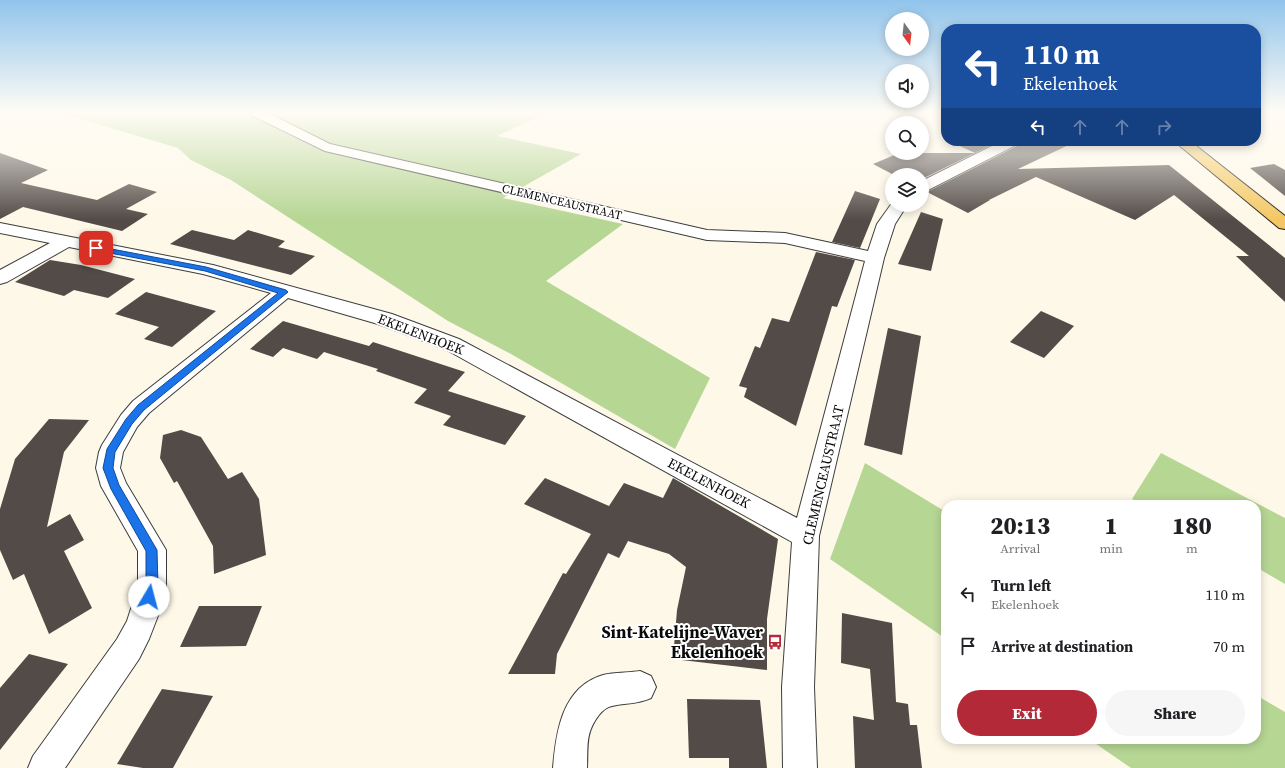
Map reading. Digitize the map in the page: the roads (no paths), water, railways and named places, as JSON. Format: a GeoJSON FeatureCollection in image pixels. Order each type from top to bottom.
{"type":"FeatureCollection","features":[{"type":"Feature","properties":{"kind":"main road"},"geometry":{"type":"LineString","coordinates":[[1191,149],[1285,224]]}},
{"type":"Feature","properties":{"kind":"street","name":"CLEMENCEAUSTRAAT"},"geometry":{"type":"LineString","coordinates":[[333,149],[707,235],[785,238],[875,258]]}},
{"type":"Feature","properties":{"kind":"street"},"geometry":{"type":"LineString","coordinates":[[929,183],[997,149]]}},
{"type":"Feature","properties":{"kind":"street","name":"CLEMENCEAUSTRAAT"},"geometry":{"type":"LineString","coordinates":[[800,768],[798,687],[806,536],[852,345],[875,258],[886,224],[894,212]]}},
{"type":"Feature","properties":{"kind":"street","name":"EKELENHOEK"},"geometry":{"type":"LineString","coordinates":[[0,228],[206,269],[385,319],[452,344],[806,536]]}},
{"type":"Feature","properties":{"kind":"street"},"geometry":{"type":"LineString","coordinates":[[0,278],[65,242]]}},
{"type":"Feature","properties":{"kind":"street"},"geometry":{"type":"LineString","coordinates":[[46,768],[128,649],[142,622],[152,587],[152,550],[114,486],[108,468],[110,452],[129,421],[141,407],[284,292]]}},
{"type":"Feature","properties":{"kind":"street"},"geometry":{"type":"LineString","coordinates":[[570,768],[572,736],[578,716],[591,700],[604,691],[640,687]]}},
{"type":"Feature","properties":{"kind":"place","name":"Sint-Katelijne-Waver Ekelenhoek"},"geometry":{"type":"Point","coordinates":[775,642]}}]}
